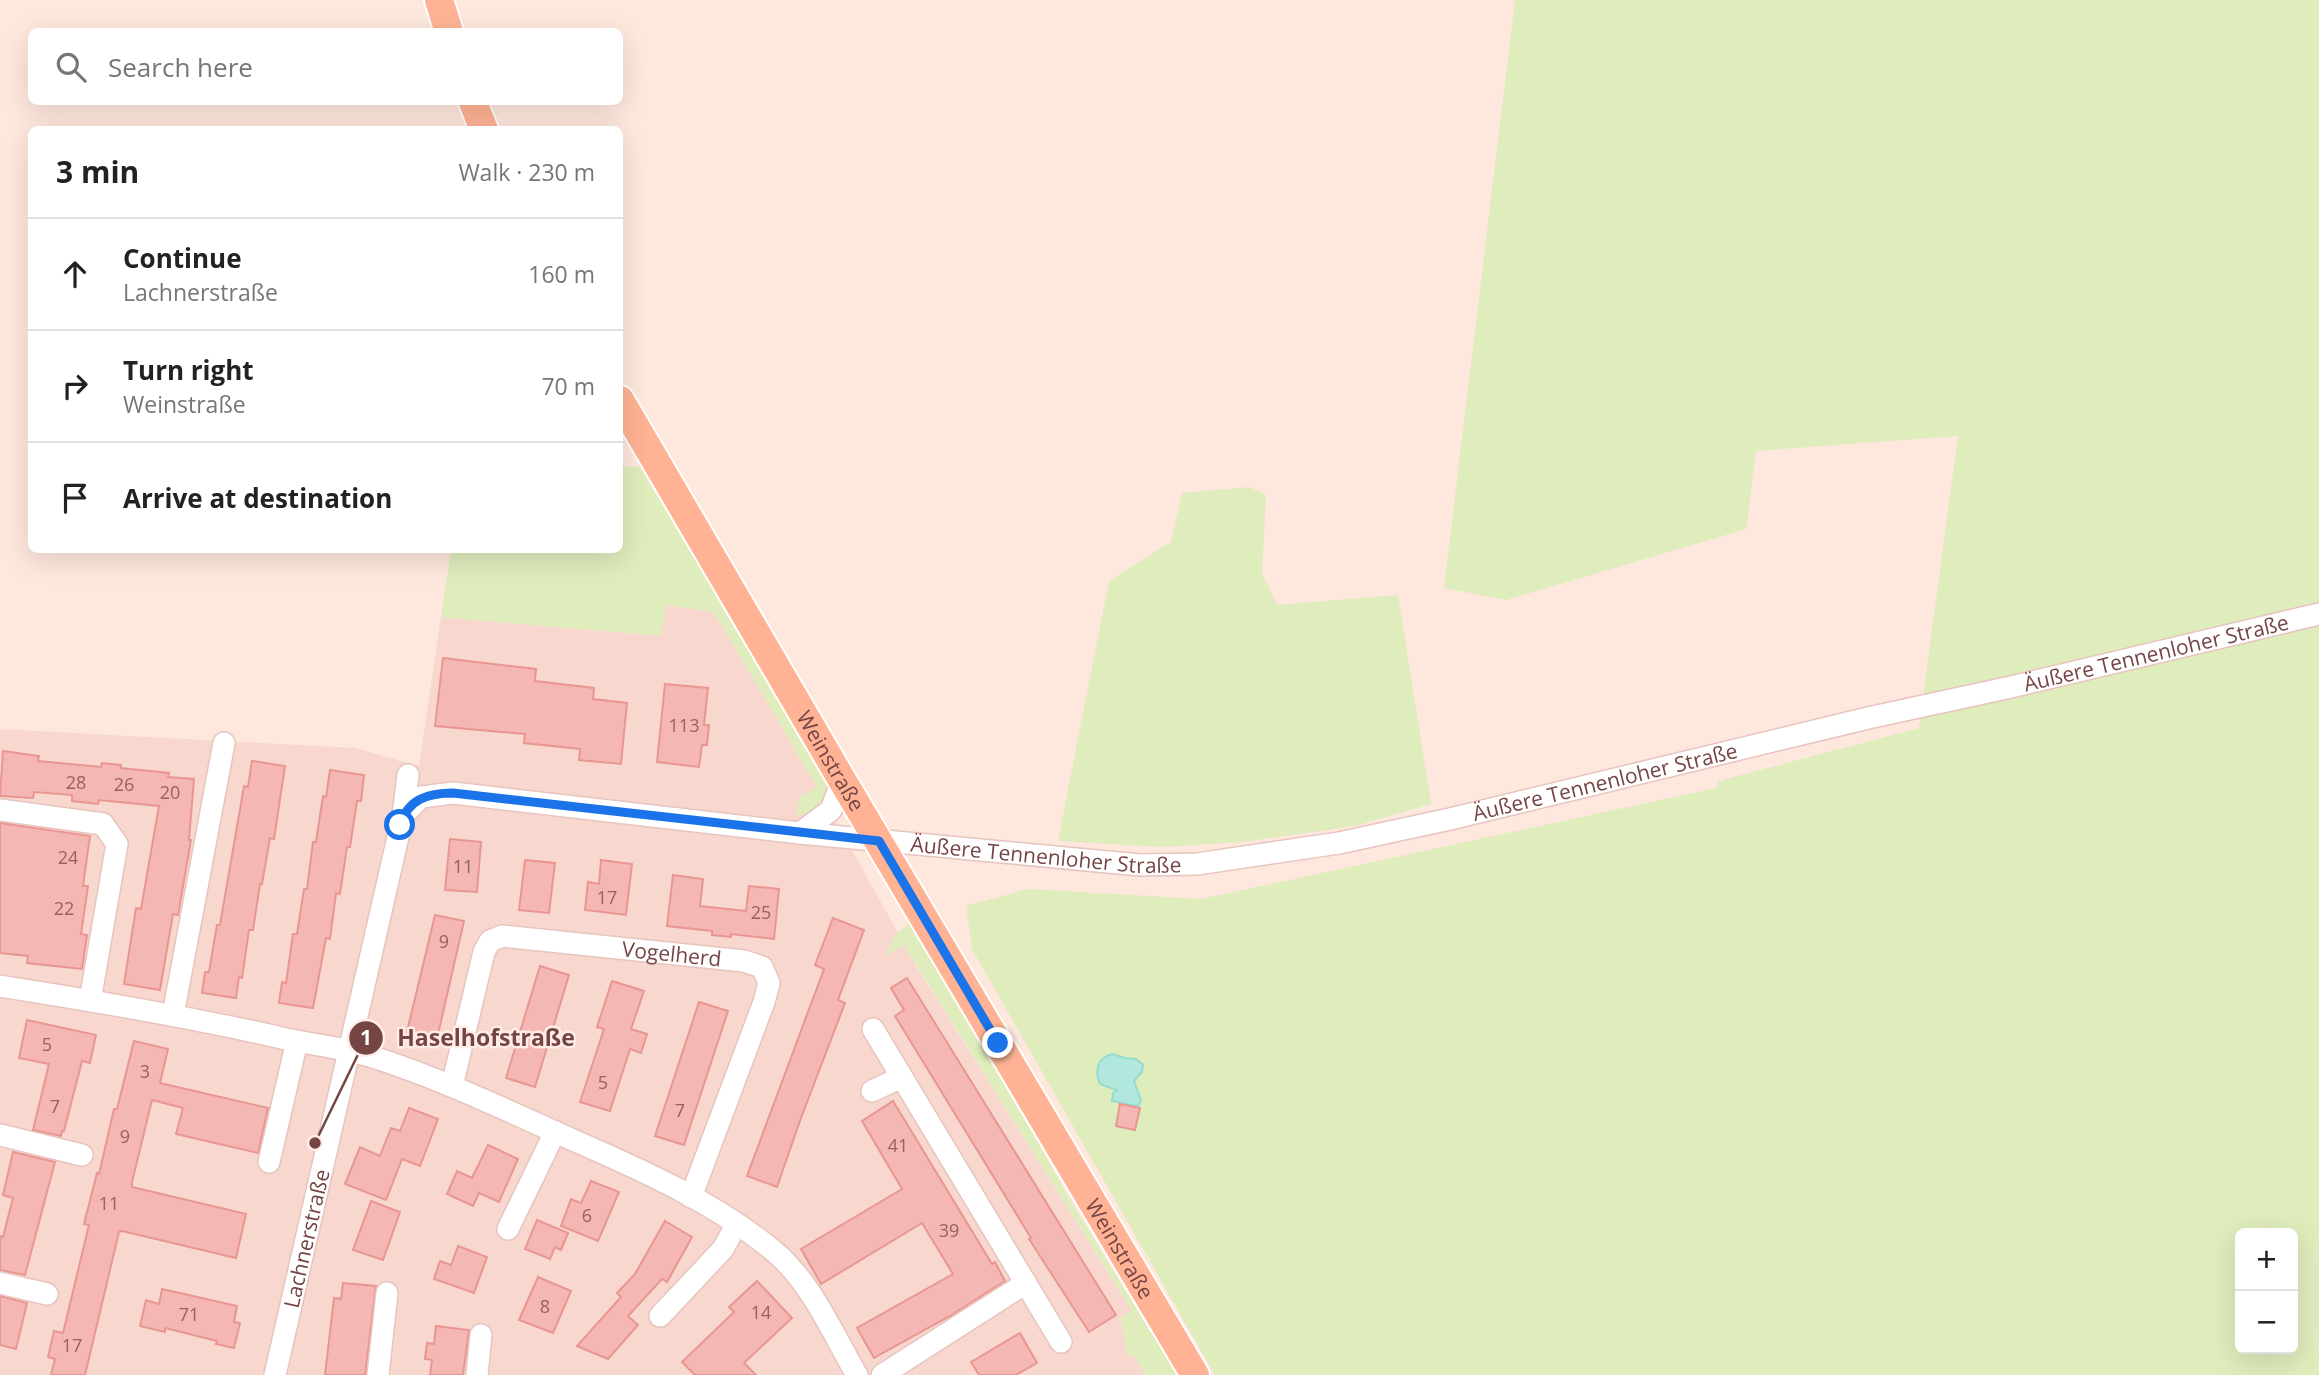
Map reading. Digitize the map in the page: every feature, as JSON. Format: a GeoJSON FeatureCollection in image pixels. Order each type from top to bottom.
{"type":"FeatureCollection","features":[{"type":"Feature","properties":{"kind":"main road"},"geometry":{"type":"LineString","coordinates":[[439,0],[448,28]]}},
{"type":"Feature","properties":{"kind":"main road"},"geometry":{"type":"LineString","coordinates":[[474,105],[482,126]]}},
{"type":"Feature","properties":{"kind":"main road","name":"Weinstraße"},"geometry":{"type":"LineString","coordinates":[[623,405],[1195,1375]]}},
{"type":"Feature","properties":{"kind":"street","name":"Äußere Tennenloher Straße"},"geometry":{"type":"LineString","coordinates":[[879,841],[1140,865],[1197,863],[1268,855],[1450,819],[1868,718],[2319,614]]}},
{"type":"Feature","properties":{"kind":"street"},"geometry":{"type":"LineString","coordinates":[[173,1015],[225,743]]}},
{"type":"Feature","properties":{"kind":"street","name":"Lachnerstraße"},"geometry":{"type":"LineString","coordinates":[[275,1375],[403,815],[408,775]]}},
{"type":"Feature","properties":{"kind":"street"},"geometry":{"type":"LineString","coordinates":[[800,833],[831,810],[842,780]]}},
{"type":"Feature","properties":{"kind":"street"},"geometry":{"type":"LineString","coordinates":[[403,815],[421,797],[453,793],[879,841]]}},
{"type":"Feature","properties":{"kind":"street"},"geometry":{"type":"LineString","coordinates":[[0,810],[103,824],[117,844],[90,1001]]}},
{"type":"Feature","properties":{"kind":"street","name":"Vogelherd"},"geometry":{"type":"LineString","coordinates":[[452,1086],[484,952],[490,941],[502,936],[744,961],[762,967],[769,983],[764,1002],[691,1197]]}},
{"type":"Feature","properties":{"kind":"street"},"geometry":{"type":"LineString","coordinates":[[0,986],[173,1015],[373,1057],[452,1086],[634,1166],[691,1197],[776,1253],[793,1270],[857,1375]]}},
{"type":"Feature","properties":{"kind":"street"},"geometry":{"type":"LineString","coordinates":[[873,1028],[1061,1342]]}},
{"type":"Feature","properties":{"kind":"street"},"geometry":{"type":"LineString","coordinates":[[269,1162],[297,1041]]}},
{"type":"Feature","properties":{"kind":"street"},"geometry":{"type":"LineString","coordinates":[[872,1091],[902,1076]]}},
{"type":"Feature","properties":{"kind":"street"},"geometry":{"type":"LineString","coordinates":[[508,1229],[555,1132]]}},
{"type":"Feature","properties":{"kind":"street"},"geometry":{"type":"LineString","coordinates":[[0,1135],[82,1155]]}},
{"type":"Feature","properties":{"kind":"street"},"geometry":{"type":"LineString","coordinates":[[660,1316],[723,1249],[736,1225]]}},
{"type":"Feature","properties":{"kind":"street"},"geometry":{"type":"LineString","coordinates":[[0,1283],[47,1294]]}},
{"type":"Feature","properties":{"kind":"street"},"geometry":{"type":"LineString","coordinates":[[883,1375],[1026,1283]]}},
{"type":"Feature","properties":{"kind":"street"},"geometry":{"type":"LineString","coordinates":[[378,1375],[387,1293]]}},
{"type":"Feature","properties":{"kind":"street"},"geometry":{"type":"LineString","coordinates":[[477,1375],[481,1335]]}},
{"type":"Feature","properties":{"kind":"shaded area"},"geometry":{"type":"Polygon","coordinates":[[[666,605],[714,612],[817,787],[918,969],[1132,1311],[1121,1317],[1127,1353],[1135,1358],[1145,1375],[0,1375],[0,729],[355,748],[419,766],[441,617],[660,636],[666,605]]]}},
{"type":"Feature","properties":{"kind":"green space"},"geometry":{"type":"Polygon","coordinates":[[[1515,0],[2319,0],[2319,1375],[1215,1375],[972,949],[966,906],[1028,889],[1201,899],[1716,788],[1719,781],[1919,728],[1958,436],[1756,451],[1746,529],[1506,600],[1444,588],[1515,0]]]}},
{"type":"Feature","properties":{"kind":"green space"},"geometry":{"type":"Polygon","coordinates":[[[623,467],[640,467],[824,772],[827,789],[823,803],[814,812],[796,815],[800,797],[817,787],[714,612],[666,605],[661,636],[441,617],[451,553],[623,553],[623,467]]]}},
{"type":"Feature","properties":{"kind":"green space"},"geometry":{"type":"Polygon","coordinates":[[[1249,487],[1266,495],[1262,573],[1277,605],[1398,595],[1431,804],[1355,826],[1242,842],[1163,847],[1058,841],[1109,581],[1171,542],[1182,493],[1249,487]]]}},
{"type":"Feature","properties":{"kind":"green space"},"geometry":{"type":"Polygon","coordinates":[[[912,921],[1072,1203],[1177,1375],[1145,1375],[1135,1358],[1127,1353],[1121,1317],[1132,1311],[904,945],[885,956],[895,935],[912,921]]]}},
{"type":"Feature","properties":{"kind":"water"},"geometry":{"type":"Polygon","coordinates":[[[1113,1054],[1136,1059],[1143,1065],[1142,1072],[1134,1081],[1141,1100],[1138,1106],[1112,1101],[1113,1093],[1117,1090],[1100,1084],[1097,1074],[1099,1065],[1104,1058],[1113,1054]]]}},
{"type":"Feature","properties":{"kind":"building"},"geometry":{"type":"Polygon","coordinates":[[[443,658],[536,669],[535,681],[594,688],[593,699],[627,703],[621,764],[579,760],[580,749],[524,743],[525,734],[435,726],[443,658]]]}},
{"type":"Feature","properties":{"kind":"building"},"geometry":{"type":"Polygon","coordinates":[[[665,684],[708,688],[704,725],[709,725],[707,745],[702,745],[699,767],[657,762],[665,684]]]}},
{"type":"Feature","properties":{"kind":"building"},"geometry":{"type":"Polygon","coordinates":[[[3,751],[39,756],[38,761],[101,767],[102,763],[121,765],[121,768],[169,773],[168,777],[194,779],[191,840],[178,915],[173,914],[160,990],[124,984],[136,908],[141,909],[159,806],[99,800],[98,804],[72,801],[72,795],[34,792],[33,798],[0,796],[3,751]]]}},
{"type":"Feature","properties":{"kind":"building"},"geometry":{"type":"Polygon","coordinates":[[[252,761],[285,766],[274,839],[270,838],[253,930],[249,930],[242,978],[239,977],[236,998],[202,993],[205,972],[209,972],[217,925],[220,925],[244,786],[248,787],[252,761]]]}},
{"type":"Feature","properties":{"kind":"building"},"geometry":{"type":"Polygon","coordinates":[[[330,770],[364,775],[361,801],[357,801],[350,847],[347,847],[340,894],[336,893],[330,939],[326,938],[313,1008],[279,1003],[282,982],[286,983],[293,934],[297,934],[304,889],[307,889],[313,842],[316,842],[330,770]]]}},
{"type":"Feature","properties":{"kind":"building"},"geometry":{"type":"Polygon","coordinates":[[[0,823],[90,836],[83,886],[88,886],[81,934],[87,935],[82,969],[27,963],[28,956],[0,953],[0,823]]]}},
{"type":"Feature","properties":{"kind":"building"},"geometry":{"type":"Polygon","coordinates":[[[450,839],[481,842],[477,892],[445,890],[450,839]]]}},
{"type":"Feature","properties":{"kind":"building"},"geometry":{"type":"Polygon","coordinates":[[[525,860],[555,863],[549,913],[519,910],[525,860]]]}},
{"type":"Feature","properties":{"kind":"building"},"geometry":{"type":"Polygon","coordinates":[[[601,860],[632,864],[626,915],[585,910],[588,882],[599,884],[601,860]]]}},
{"type":"Feature","properties":{"kind":"building"},"geometry":{"type":"Polygon","coordinates":[[[673,875],[703,879],[700,906],[746,911],[749,886],[779,889],[774,939],[731,934],[731,937],[712,935],[712,931],[667,926],[673,875]]]}},
{"type":"Feature","properties":{"kind":"building"},"geometry":{"type":"Polygon","coordinates":[[[435,915],[464,921],[436,1043],[406,1036],[435,915]]]}},
{"type":"Feature","properties":{"kind":"building"},"geometry":{"type":"Polygon","coordinates":[[[833,918],[864,930],[838,1000],[845,1003],[777,1187],[747,1176],[824,969],[815,965],[833,918]]]}},
{"type":"Feature","properties":{"kind":"building"},"geometry":{"type":"Polygon","coordinates":[[[540,966],[569,975],[535,1087],[506,1078],[540,966]]]}},
{"type":"Feature","properties":{"kind":"building"},"geometry":{"type":"Polygon","coordinates":[[[907,978],[1116,1315],[1089,1332],[1029,1239],[1031,1238],[895,1016],[904,1010],[891,988],[907,978]]]}},
{"type":"Feature","properties":{"kind":"building"},"geometry":{"type":"Polygon","coordinates":[[[612,981],[644,991],[631,1029],[647,1034],[641,1053],[630,1049],[610,1111],[580,1102],[604,1029],[597,1027],[612,981]]]}},
{"type":"Feature","properties":{"kind":"building"},"geometry":{"type":"Polygon","coordinates":[[[699,1002],[728,1011],[684,1145],[655,1136],[699,1002]]]}},
{"type":"Feature","properties":{"kind":"building"},"geometry":{"type":"Polygon","coordinates":[[[27,1020],[96,1035],[90,1063],[82,1061],[61,1136],[33,1130],[49,1064],[19,1058],[27,1020]]]}},
{"type":"Feature","properties":{"kind":"building"},"geometry":{"type":"Polygon","coordinates":[[[134,1041],[168,1049],[160,1083],[268,1108],[258,1153],[176,1134],[183,1108],[152,1100],[132,1182],[132,1187],[246,1214],[236,1258],[119,1232],[85,1375],[51,1375],[55,1359],[48,1357],[54,1331],[63,1333],[89,1225],[84,1224],[134,1041]]]}},
{"type":"Feature","properties":{"kind":"building"},"geometry":{"type":"Polygon","coordinates":[[[893,1101],[1005,1281],[950,1316],[874,1358],[857,1328],[953,1274],[922,1223],[821,1284],[801,1249],[902,1189],[862,1121],[893,1101]]]}},
{"type":"Feature","properties":{"kind":"building"},"geometry":{"type":"Polygon","coordinates":[[[1120,1104],[1140,1108],[1135,1130],[1116,1126],[1120,1104]]]}},
{"type":"Feature","properties":{"kind":"building"},"geometry":{"type":"Polygon","coordinates":[[[409,1108],[438,1119],[420,1166],[402,1159],[386,1200],[345,1184],[360,1147],[380,1156],[391,1128],[400,1131],[409,1108]]]}},
{"type":"Feature","properties":{"kind":"building"},"geometry":{"type":"Polygon","coordinates":[[[488,1145],[518,1159],[499,1202],[479,1193],[473,1206],[447,1194],[457,1171],[472,1178],[488,1145]]]}},
{"type":"Feature","properties":{"kind":"building"},"geometry":{"type":"Polygon","coordinates":[[[13,1152],[55,1162],[25,1275],[0,1270],[0,1236],[3,1237],[13,1198],[3,1195],[13,1152]]]}},
{"type":"Feature","properties":{"kind":"building"},"geometry":{"type":"Polygon","coordinates":[[[591,1181],[619,1192],[598,1241],[561,1226],[571,1199],[581,1203],[591,1181]]]}},
{"type":"Feature","properties":{"kind":"building"},"geometry":{"type":"Polygon","coordinates":[[[371,1201],[400,1212],[383,1260],[353,1250],[371,1201]]]}},
{"type":"Feature","properties":{"kind":"building"},"geometry":{"type":"Polygon","coordinates":[[[537,1220],[568,1233],[561,1250],[555,1247],[550,1259],[525,1249],[537,1220]]]}},
{"type":"Feature","properties":{"kind":"building"},"geometry":{"type":"Polygon","coordinates":[[[665,1221],[692,1237],[667,1282],[662,1279],[628,1316],[638,1325],[608,1359],[577,1346],[621,1297],[617,1293],[635,1274],[665,1221]]]}},
{"type":"Feature","properties":{"kind":"building"},"geometry":{"type":"Polygon","coordinates":[[[458,1246],[487,1257],[474,1293],[434,1279],[440,1261],[451,1265],[458,1246]]]}},
{"type":"Feature","properties":{"kind":"building"},"geometry":{"type":"Polygon","coordinates":[[[538,1277],[571,1291],[553,1333],[519,1320],[538,1277]]]}},
{"type":"Feature","properties":{"kind":"building"},"geometry":{"type":"Polygon","coordinates":[[[757,1281],[792,1318],[744,1363],[756,1375],[695,1375],[682,1362],[734,1312],[729,1307],[757,1281]]]}},
{"type":"Feature","properties":{"kind":"building"},"geometry":{"type":"Polygon","coordinates":[[[343,1283],[376,1286],[365,1375],[325,1375],[334,1298],[341,1299],[343,1283]]]}},
{"type":"Feature","properties":{"kind":"building"},"geometry":{"type":"Polygon","coordinates":[[[162,1289],[237,1306],[234,1322],[240,1323],[234,1348],[165,1328],[165,1332],[140,1326],[146,1300],[159,1304],[162,1289]]]}},
{"type":"Feature","properties":{"kind":"building"},"geometry":{"type":"Polygon","coordinates":[[[0,1296],[27,1303],[16,1349],[0,1345],[0,1296]]]}},
{"type":"Feature","properties":{"kind":"building"},"geometry":{"type":"Polygon","coordinates":[[[436,1326],[469,1330],[463,1375],[430,1375],[432,1360],[425,1359],[427,1343],[434,1344],[436,1326]]]}},
{"type":"Feature","properties":{"kind":"building"},"geometry":{"type":"Polygon","coordinates":[[[1020,1333],[1037,1363],[1016,1375],[979,1375],[971,1362],[1020,1333]]]}},
{"type":"Feature","properties":{"kind":"place","name":"Haselhofstraße"},"geometry":{"type":"Point","coordinates":[315,1143]}},
{"type":"Feature","properties":{"kind":"route"},"geometry":{"type":"LineString","coordinates":[[400,825],[408,808],[421,797],[453,793],[879,841],[998,1043]]}}]}
